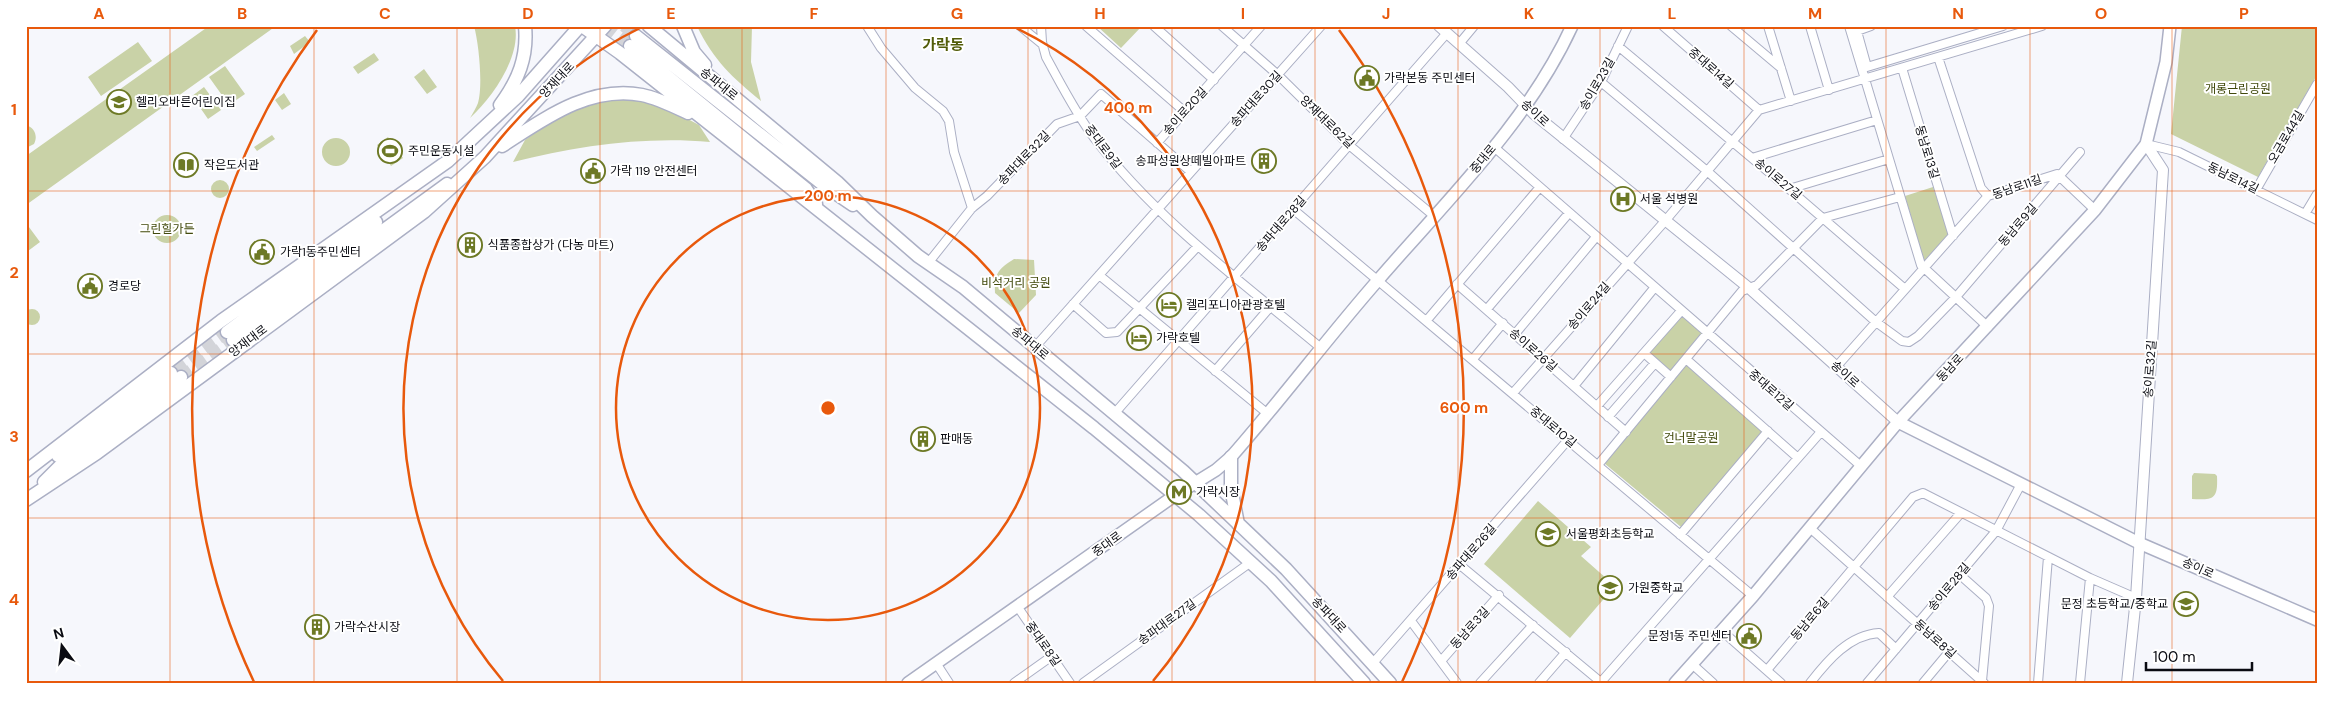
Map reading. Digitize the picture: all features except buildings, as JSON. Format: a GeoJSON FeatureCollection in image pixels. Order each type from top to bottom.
{"type":"FeatureCollection","features":[{"type":"Feature","properties":{"kind":"main road"},"geometry":{"type":"LineString","coordinates":[[478,135],[513,88],[523,62],[525,26]]}},
{"type":"Feature","properties":{"kind":"main road"},"geometry":{"type":"LineString","coordinates":[[581,26],[631,40],[824,186],[872,216]]}},
{"type":"Feature","properties":{"kind":"main road","name":"양재대로"},"geometry":{"type":"LineString","coordinates":[[26,473],[221,321],[448,162],[518,96],[581,26]]}},
{"type":"Feature","properties":{"kind":"main road","name":"송파대로"},"geometry":{"type":"LineString","coordinates":[[649,26],[837,182],[872,216],[963,287],[1194,482],[1286,569],[1390,683]]}},
{"type":"Feature","properties":{"kind":"main road"},"geometry":{"type":"LineString","coordinates":[[683,26],[694,52],[730,93]]}},
{"type":"Feature","properties":{"kind":"main road","name":"중대로"},"geometry":{"type":"LineString","coordinates":[[908,683],[1194,482],[1216,470],[1231,457],[1377,280],[1494,147],[1562,48],[1572,26]]}},
{"type":"Feature","properties":{"kind":"main road","name":"동남로"},"geometry":{"type":"LineString","coordinates":[[1675,683],[1753,596],[1898,422],[2095,210],[2146,144],[2166,62],[2170,26]]}},
{"type":"Feature","properties":{"kind":"main road","name":"양재대로"},"geometry":{"type":"LineString","coordinates":[[26,500],[137,424],[424,212],[485,157],[600,31]]}},
{"type":"Feature","properties":{"kind":"main road"},"geometry":{"type":"LineString","coordinates":[[631,40],[708,123]]}},
{"type":"Feature","properties":{"kind":"main road"},"geometry":{"type":"LineString","coordinates":[[631,40],[806,188],[822,213]]}},
{"type":"Feature","properties":{"kind":"main road"},"geometry":{"type":"LineString","coordinates":[[485,157],[556,113],[577,102],[598,96],[618,93],[642,95],[708,123]]}},
{"type":"Feature","properties":{"kind":"main road","name":"송파대로"},"geometry":{"type":"LineString","coordinates":[[708,123],[1094,428],[1199,515],[1251,562],[1321,634],[1364,683]]}},
{"type":"Feature","properties":{"kind":"main road","name":"양재대로"},"geometry":{"type":"LineString","coordinates":[[448,162],[434,180],[230,336],[440,187],[466,176]]}},
{"type":"Feature","properties":{"kind":"main road","name":"양재대로"},"geometry":{"type":"LineString","coordinates":[[26,473],[55,458],[178,374],[60,466],[26,500]]}},
{"type":"Feature","properties":{"kind":"main road","name":"송이로"},"geometry":{"type":"LineString","coordinates":[[1898,422],[2140,543],[2317,620]]}},
{"type":"Feature","properties":{"kind":"main road"},"geometry":{"type":"LineString","coordinates":[[1231,457],[1231,488],[1238,524]]}},
{"type":"Feature","properties":{"kind":"street"},"geometry":{"type":"LineString","coordinates":[[867,26],[881,48],[915,88],[943,111],[949,121],[954,152],[972,208]]}},
{"type":"Feature","properties":{"kind":"street"},"geometry":{"type":"LineString","coordinates":[[1020,26],[1042,44]]}},
{"type":"Feature","properties":{"kind":"street","name":"중대로9길"},"geometry":{"type":"LineString","coordinates":[[1041,26],[1042,44],[1046,57],[1080,116],[1118,167],[1157,210],[1321,348]]}},
{"type":"Feature","properties":{"kind":"street"},"geometry":{"type":"LineString","coordinates":[[1086,26],[1185,112]]}},
{"type":"Feature","properties":{"kind":"street","name":"송이로20길"},"geometry":{"type":"LineString","coordinates":[[1154,26],[1214,80]]}},
{"type":"Feature","properties":{"kind":"street","name":"양재대로62길"},"geometry":{"type":"LineString","coordinates":[[1222,26],[1278,75],[1350,145],[1434,216]]}},
{"type":"Feature","properties":{"kind":"street","name":"송이로20길"},"geometry":{"type":"LineString","coordinates":[[1157,143],[1261,26]]}},
{"type":"Feature","properties":{"kind":"street","name":"송파대로30길"},"geometry":{"type":"LineString","coordinates":[[1035,347],[1321,26]]}},
{"type":"Feature","properties":{"kind":"street"},"geometry":{"type":"LineString","coordinates":[[1459,44],[1474,26]]}},
{"type":"Feature","properties":{"kind":"street","name":"송이로23길"},"geometry":{"type":"LineString","coordinates":[[1563,139],[1601,82],[1628,26]]}},
{"type":"Feature","properties":{"kind":"street","name":"중대로14길"},"geometry":{"type":"LineString","coordinates":[[1663,26],[1759,110]]}},
{"type":"Feature","properties":{"kind":"street"},"geometry":{"type":"LineString","coordinates":[[1731,26],[1781,68]]}},
{"type":"Feature","properties":{"kind":"street"},"geometry":{"type":"LineString","coordinates":[[1768,26],[1791,101]]}},
{"type":"Feature","properties":{"kind":"street"},"geometry":{"type":"LineString","coordinates":[[1810,26],[1829,90]]}},
{"type":"Feature","properties":{"kind":"street"},"geometry":{"type":"LineString","coordinates":[[1849,26],[1921,265],[1988,327]]}},
{"type":"Feature","properties":{"kind":"street"},"geometry":{"type":"LineString","coordinates":[[1871,26],[1856,31],[1867,66],[1985,29],[2003,26]]}},
{"type":"Feature","properties":{"kind":"street"},"geometry":{"type":"LineString","coordinates":[[1665,220],[1759,110],[2042,26]]}},
{"type":"Feature","properties":{"kind":"street","name":"송이로"},"geometry":{"type":"LineString","coordinates":[[1443,30],[1563,139],[1749,288],[1898,422]]}},
{"type":"Feature","properties":{"kind":"street","name":"송파대로28길"},"geometry":{"type":"LineString","coordinates":[[1114,414],[1350,145],[1443,30]]}},
{"type":"Feature","properties":{"kind":"street"},"geometry":{"type":"LineString","coordinates":[[1618,46],[1732,141]]}},
{"type":"Feature","properties":{"kind":"street"},"geometry":{"type":"LineString","coordinates":[[1938,57],[1981,188],[1988,196]]}},
{"type":"Feature","properties":{"kind":"street","name":"동남로13길"},"geometry":{"type":"LineString","coordinates":[[1902,68],[1953,236]]}},
{"type":"Feature","properties":{"kind":"street"},"geometry":{"type":"LineString","coordinates":[[1601,82],[1707,171],[1876,322],[1902,341],[1908,342],[1918,336],[1956,297]]}},
{"type":"Feature","properties":{"kind":"street","name":"오금로44길"},"geometry":{"type":"LineString","coordinates":[[2256,190],[2316,88]]}},
{"type":"Feature","properties":{"kind":"street"},"geometry":{"type":"LineString","coordinates":[[1080,116],[1101,94],[1191,172]]}},
{"type":"Feature","properties":{"kind":"street","name":"송파대로32길"},"geometry":{"type":"LineString","coordinates":[[929,262],[972,208],[987,196],[1057,124],[1080,116]]}},
{"type":"Feature","properties":{"kind":"street"},"geometry":{"type":"LineString","coordinates":[[1752,158],[1877,120]]}},
{"type":"Feature","properties":{"kind":"street","name":"송이로27길"},"geometry":{"type":"LineString","coordinates":[[1732,141],[1823,218]]}},
{"type":"Feature","properties":{"kind":"street","name":"동남로14길"},"geometry":{"type":"LineString","coordinates":[[2146,144],[2179,152],[2317,220]]}},
{"type":"Feature","properties":{"kind":"street","name":"송이로32길"},"geometry":{"type":"LineString","coordinates":[[2127,683],[2140,543],[2163,170],[2146,144]]}},
{"type":"Feature","properties":{"kind":"street","name":"중대로12길"},"geometry":{"type":"LineString","coordinates":[[1494,147],[1820,433],[1862,467]]}},
{"type":"Feature","properties":{"kind":"street","name":"동남로9길"},"geometry":{"type":"LineString","coordinates":[[1956,297],[2080,152]]}},
{"type":"Feature","properties":{"kind":"street"},"geometry":{"type":"LineString","coordinates":[[1789,189],[1889,159]]}},
{"type":"Feature","properties":{"kind":"street","name":"동남로11길"},"geometry":{"type":"LineString","coordinates":[[1837,366],[1988,196],[2057,174],[2095,210]]}},
{"type":"Feature","properties":{"kind":"street"},"geometry":{"type":"LineString","coordinates":[[1427,320],[1540,187]]}},
{"type":"Feature","properties":{"kind":"street"},"geometry":{"type":"LineString","coordinates":[[2305,214],[2317,194]]}},
{"type":"Feature","properties":{"kind":"street"},"geometry":{"type":"LineString","coordinates":[[1598,465],[1742,291],[1757,285],[1823,218],[1900,197]]}},
{"type":"Feature","properties":{"kind":"street"},"geometry":{"type":"LineString","coordinates":[[1294,210],[1377,280]]}},
{"type":"Feature","properties":{"kind":"street"},"geometry":{"type":"LineString","coordinates":[[1487,310],[1569,213]]}},
{"type":"Feature","properties":{"kind":"street"},"geometry":{"type":"LineString","coordinates":[[1823,218],[1905,289]]}},
{"type":"Feature","properties":{"kind":"street","name":"송이로24길"},"geometry":{"type":"LineString","coordinates":[[1513,393],[1665,220]]}},
{"type":"Feature","properties":{"kind":"street"},"geometry":{"type":"LineString","coordinates":[[1515,334],[1596,237]]}},
{"type":"Feature","properties":{"kind":"street"},"geometry":{"type":"LineString","coordinates":[[1073,304],[1106,333],[1117,332],[1198,246]]}},
{"type":"Feature","properties":{"kind":"street"},"geometry":{"type":"LineString","coordinates":[[1099,275],[1268,414]]}},
{"type":"Feature","properties":{"kind":"street","name":"중대로10길"},"geometry":{"type":"LineString","coordinates":[[1377,280],[1427,320],[1753,596]]}},
{"type":"Feature","properties":{"kind":"street","name":"송이로26길"},"geometry":{"type":"LineString","coordinates":[[1457,284],[1626,432]]}},
{"type":"Feature","properties":{"kind":"street"},"geometry":{"type":"LineString","coordinates":[[1574,386],[1655,287]]}},
{"type":"Feature","properties":{"kind":"street"},"geometry":{"type":"LineString","coordinates":[[1215,371],[1271,306]]}},
{"type":"Feature","properties":{"kind":"street"},"geometry":{"type":"LineString","coordinates":[[1597,406],[1681,311]]}},
{"type":"Feature","properties":{"kind":"street"},"geometry":{"type":"LineString","coordinates":[[1473,359],[1503,323]]}},
{"type":"Feature","properties":{"kind":"street"},"geometry":{"type":"LineString","coordinates":[[1644,353],[1671,377]]}},
{"type":"Feature","properties":{"kind":"street"},"geometry":{"type":"LineString","coordinates":[[1686,359],[1798,458]]}},
{"type":"Feature","properties":{"kind":"street"},"geometry":{"type":"LineString","coordinates":[[1608,417],[1655,363]]}},
{"type":"Feature","properties":{"kind":"street"},"geometry":{"type":"LineString","coordinates":[[1680,534],[1768,431]]}},
{"type":"Feature","properties":{"kind":"street"},"geometry":{"type":"LineString","coordinates":[[1602,682],[1820,433]]}},
{"type":"Feature","properties":{"kind":"street","name":"송파대로26길"},"geometry":{"type":"LineString","coordinates":[[1372,663],[1411,621],[1568,440]]}},
{"type":"Feature","properties":{"kind":"street","name":"송이로28길"},"geometry":{"type":"LineString","coordinates":[[1867,683],[1996,531],[2021,484]]}},
{"type":"Feature","properties":{"kind":"street"},"geometry":{"type":"LineString","coordinates":[[1854,567],[1913,497],[1923,493],[1960,514],[2090,578],[2136,598]]}},
{"type":"Feature","properties":{"kind":"street"},"geometry":{"type":"LineString","coordinates":[[1888,597],[1960,514]]}},
{"type":"Feature","properties":{"kind":"street","name":"동남로8길"},"geometry":{"type":"LineString","coordinates":[[1810,528],[1983,682]]}},
{"type":"Feature","properties":{"kind":"street"},"geometry":{"type":"LineString","coordinates":[[2038,683],[2048,557]]}},
{"type":"Feature","properties":{"kind":"street","name":"송파대로27길"},"geometry":{"type":"LineString","coordinates":[[1083,683],[1251,562]]}},
{"type":"Feature","properties":{"kind":"street","name":"동남로3길"},"geometry":{"type":"LineString","coordinates":[[1460,565],[1499,595],[1602,682]]}},
{"type":"Feature","properties":{"kind":"street","name":"동남로6길"},"geometry":{"type":"LineString","coordinates":[[1767,670],[1854,567]]}},
{"type":"Feature","properties":{"kind":"street","name":"동남로8길"},"geometry":{"type":"LineString","coordinates":[[1959,574],[1986,598],[1989,606],[1983,682]]}},
{"type":"Feature","properties":{"kind":"street"},"geometry":{"type":"LineString","coordinates":[[2080,683],[2090,578]]}},
{"type":"Feature","properties":{"kind":"street","name":"동남로3길"},"geometry":{"type":"LineString","coordinates":[[1441,661],[1499,595]]}},
{"type":"Feature","properties":{"kind":"street","name":"중대로8길"},"geometry":{"type":"LineString","coordinates":[[1017,606],[1070,683]]}},
{"type":"Feature","properties":{"kind":"street"},"geometry":{"type":"LineString","coordinates":[[1411,621],[1457,683]]}},
{"type":"Feature","properties":{"kind":"street"},"geometry":{"type":"LineString","coordinates":[[1480,683],[1533,625]]}},
{"type":"Feature","properties":{"kind":"street"},"geometry":{"type":"LineString","coordinates":[[1722,631],[1781,683]]}},
{"type":"Feature","properties":{"kind":"street"},"geometry":{"type":"LineString","coordinates":[[1810,683],[1829,659],[1847,645],[1868,634],[1880,633],[1896,649]]}},
{"type":"Feature","properties":{"kind":"street"},"geometry":{"type":"LineString","coordinates":[[1539,683],[1566,652]]}},
{"type":"Feature","properties":{"kind":"street"},"geometry":{"type":"LineString","coordinates":[[1923,683],[1949,652]]}},
{"type":"Feature","properties":{"kind":"street"},"geometry":{"type":"LineString","coordinates":[[1014,683],[1052,656]]}},
{"type":"Feature","properties":{"kind":"street"},"geometry":{"type":"LineString","coordinates":[[936,663],[949,683]]}},
{"type":"Feature","properties":{"kind":"street"},"geometry":{"type":"LineString","coordinates":[[1692,664],[1713,683]]}},
{"type":"Feature","properties":{"kind":"green space"},"geometry":{"type":"Polygon","coordinates":[[[209,26],[276,26],[26,205],[26,156],[209,26]]]}},
{"type":"Feature","properties":{"kind":"green space"},"geometry":{"type":"Polygon","coordinates":[[[474,26],[515,26],[516,38],[514,51],[503,76],[487,100],[470,118],[478,103],[480,86],[479,54],[474,26]]]}},
{"type":"Feature","properties":{"kind":"green space"},"geometry":{"type":"Polygon","coordinates":[[[697,26],[752,26],[751,62],[761,101],[724,68],[710,49],[697,26]]]}},
{"type":"Feature","properties":{"kind":"green space"},"geometry":{"type":"Polygon","coordinates":[[[1097,26],[1142,26],[1121,48],[1097,26]]]}},
{"type":"Feature","properties":{"kind":"green space","name":"개롱근린공원"},"geometry":{"type":"Polygon","coordinates":[[[2182,26],[2317,26],[2317,75],[2258,177],[2171,134],[2182,26]]]}},
{"type":"Feature","properties":{"kind":"green space"},"geometry":{"type":"Polygon","coordinates":[[[305,36],[310,42],[294,54],[290,46],[305,36]]]}},
{"type":"Feature","properties":{"kind":"green space"},"geometry":{"type":"Polygon","coordinates":[[[138,42],[152,61],[101,96],[88,77],[138,42]]]}},
{"type":"Feature","properties":{"kind":"green space"},"geometry":{"type":"Polygon","coordinates":[[[374,53],[379,60],[358,74],[353,67],[374,53]]]}},
{"type":"Feature","properties":{"kind":"green space"},"geometry":{"type":"Polygon","coordinates":[[[225,66],[245,94],[229,105],[209,77],[225,66]]]}},
{"type":"Feature","properties":{"kind":"green space"},"geometry":{"type":"Polygon","coordinates":[[[424,69],[437,87],[427,94],[414,77],[424,69]]]}},
{"type":"Feature","properties":{"kind":"green space"},"geometry":{"type":"Polygon","coordinates":[[[204,87],[221,110],[208,119],[192,96],[204,87]]]}},
{"type":"Feature","properties":{"kind":"green space"},"geometry":{"type":"Polygon","coordinates":[[[284,93],[291,104],[282,110],[275,100],[284,93]]]}},
{"type":"Feature","properties":{"kind":"green space"},"geometry":{"type":"Polygon","coordinates":[[[640,98],[673,111],[699,125],[710,142],[685,140],[636,141],[561,151],[513,162],[525,140],[561,114],[586,102],[640,98]]]}},
{"type":"Feature","properties":{"kind":"green space"},"geometry":{"type":"Polygon","coordinates":[[[26,125],[34,130],[36,138],[34,144],[26,148],[26,125]]]}},
{"type":"Feature","properties":{"kind":"green space"},"geometry":{"type":"Polygon","coordinates":[[[272,135],[275,139],[257,151],[254,147],[272,135]]]}},
{"type":"Feature","properties":{"kind":"green space","name":"주민운동시설"},"geometry":{"type":"Polygon","coordinates":[[[388,137],[403,158],[391,166],[377,145],[388,137]]]}},
{"type":"Feature","properties":{"kind":"green space"},"geometry":{"type":"Polygon","coordinates":[[[336,138],[346,142],[350,152],[346,162],[336,166],[326,162],[322,152],[326,142],[336,138]]]}},
{"type":"Feature","properties":{"kind":"green space"},"geometry":{"type":"Polygon","coordinates":[[[220,180],[226,183],[229,189],[226,195],[220,198],[214,195],[211,189],[214,183],[220,180]]]}},
{"type":"Feature","properties":{"kind":"green space"},"geometry":{"type":"Polygon","coordinates":[[[1933,187],[1949,234],[1924,261],[1905,196],[1933,187]]]}},
{"type":"Feature","properties":{"kind":"green space","name":"그린힐가든"},"geometry":{"type":"Polygon","coordinates":[[[167,215],[177,219],[181,229],[177,239],[167,243],[157,239],[153,229],[157,219],[167,215]]]}},
{"type":"Feature","properties":{"kind":"green space"},"geometry":{"type":"Polygon","coordinates":[[[26,223],[40,242],[28,251],[26,249],[26,223]]]}},
{"type":"Feature","properties":{"kind":"green space","name":"비석거리 공원"},"geometry":{"type":"Polygon","coordinates":[[[1014,259],[1034,260],[1036,295],[1019,313],[995,293],[995,281],[998,273],[1014,259]]]}},
{"type":"Feature","properties":{"kind":"green space"},"geometry":{"type":"Polygon","coordinates":[[[32,309],[38,311],[40,317],[38,323],[32,325],[26,323],[24,317],[26,311],[32,309]]]}},
{"type":"Feature","properties":{"kind":"green space"},"geometry":{"type":"Polygon","coordinates":[[[1682,313],[1704,333],[1670,373],[1647,353],[1682,313]]]}},
{"type":"Feature","properties":{"kind":"green space","name":"건너말공원"},"geometry":{"type":"Polygon","coordinates":[[[1686,361],[1764,432],[1681,527],[1604,463],[1686,361]]]}},
{"type":"Feature","properties":{"kind":"green space"},"geometry":{"type":"Polygon","coordinates":[[[2194,473],[2215,474],[2217,476],[2217,489],[2213,496],[2205,499],[2192,499],[2192,476],[2194,473]]]}},
{"type":"Feature","properties":{"kind":"green space"},"geometry":{"type":"Polygon","coordinates":[[[1538,501],[1591,547],[1581,556],[1615,586],[1570,638],[1484,564],[1538,501]]]}},
{"type":"Feature","properties":{"kind":"tunnel"},"geometry":{"type":"LineString","coordinates":[[605,26],[630,46]]}},
{"type":"Feature","properties":{"kind":"tunnel"},"geometry":{"type":"LineString","coordinates":[[624,26],[636,36]]}},
{"type":"Feature","properties":{"kind":"tunnel"},"geometry":{"type":"LineString","coordinates":[[175,370],[227,332]]}},
{"type":"Feature","properties":{"kind":"tunnel"},"geometry":{"type":"LineString","coordinates":[[181,377],[233,340]]}},
{"type":"Feature","properties":{"kind":"place","name":"가락본동 주민센터"},"geometry":{"type":"Point","coordinates":[1367,78]}},
{"type":"Feature","properties":{"kind":"place","name":"헬리오바른어린이집"},"geometry":{"type":"Point","coordinates":[119,102]}},
{"type":"Feature","properties":{"kind":"place","name":"주민운동시설"},"geometry":{"type":"Point","coordinates":[390,151]}},
{"type":"Feature","properties":{"kind":"place","name":"송파성원상떼빌아파트"},"geometry":{"type":"Point","coordinates":[1264,161]}},
{"type":"Feature","properties":{"kind":"place","name":"작은도서관"},"geometry":{"type":"Point","coordinates":[186,165]}},
{"type":"Feature","properties":{"kind":"place","name":"가락 119 안전센터"},"geometry":{"type":"Point","coordinates":[593,171]}},
{"type":"Feature","properties":{"kind":"place","name":"서울 석병원"},"geometry":{"type":"Point","coordinates":[1623,199]}},
{"type":"Feature","properties":{"kind":"place","name":"식품종합상가 (다농 마트)"},"geometry":{"type":"Point","coordinates":[470,245]}},
{"type":"Feature","properties":{"kind":"place","name":"가락1동주민센터"},"geometry":{"type":"Point","coordinates":[262,252]}},
{"type":"Feature","properties":{"kind":"place","name":"경로당"},"geometry":{"type":"Point","coordinates":[90,286]}},
{"type":"Feature","properties":{"kind":"place","name":"켈리포니아관광호텔"},"geometry":{"type":"Point","coordinates":[1169,305]}},
{"type":"Feature","properties":{"kind":"place","name":"가락호텔"},"geometry":{"type":"Point","coordinates":[1139,338]}},
{"type":"Feature","properties":{"kind":"place","name":"판매동"},"geometry":{"type":"Point","coordinates":[923,439]}},
{"type":"Feature","properties":{"kind":"place","name":"가락시장"},"geometry":{"type":"Point","coordinates":[1179,492]}},
{"type":"Feature","properties":{"kind":"place","name":"서울평화초등학교"},"geometry":{"type":"Point","coordinates":[1548,534]}},
{"type":"Feature","properties":{"kind":"place","name":"가원중학교"},"geometry":{"type":"Point","coordinates":[1610,588]}},
{"type":"Feature","properties":{"kind":"place","name":"문정 초등학교/중학교"},"geometry":{"type":"Point","coordinates":[2186,604]}},
{"type":"Feature","properties":{"kind":"place","name":"가락수산시장"},"geometry":{"type":"Point","coordinates":[317,627]}},
{"type":"Feature","properties":{"kind":"place","name":"문정1동 주민센터"},"geometry":{"type":"Point","coordinates":[1749,636]}},
{"type":"Feature","properties":{"kind":"district","name":"가락동"},"geometry":{"type":"Point","coordinates":[943,45]}}]}
